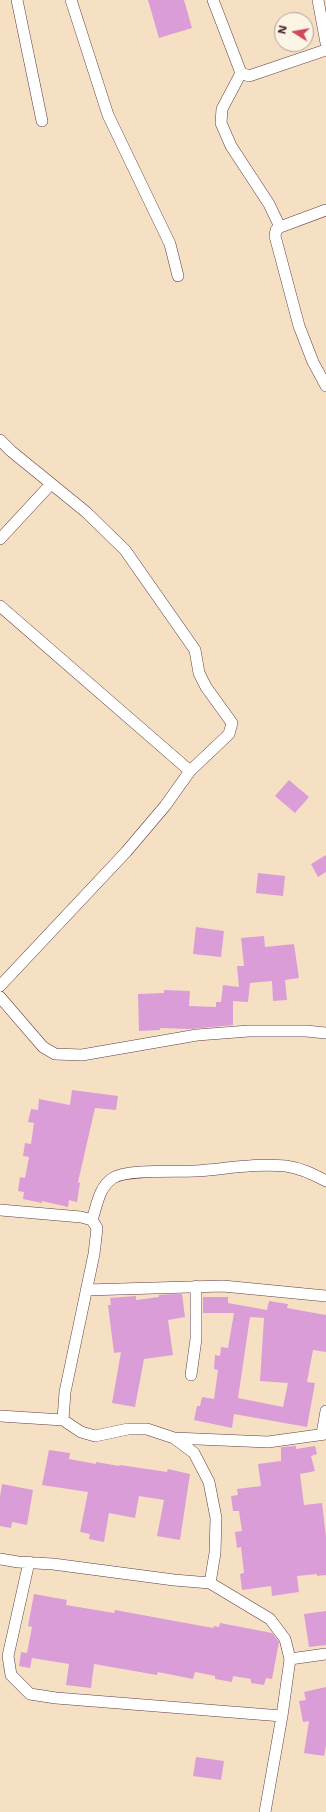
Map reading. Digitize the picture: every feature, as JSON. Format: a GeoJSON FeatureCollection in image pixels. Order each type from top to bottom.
{"type":"FeatureCollection","features":[{"type":"Feature","properties":{"kind":"street"},"geometry":{"type":"LineString","coordinates":[[18,0],[42,121]]}},
{"type":"Feature","properties":{"kind":"street"},"geometry":{"type":"LineString","coordinates":[[71,0],[108,115],[170,244],[178,276]]}},
{"type":"Feature","properties":{"kind":"street"},"geometry":{"type":"LineString","coordinates":[[213,0],[241,73],[249,76],[326,50]]}},
{"type":"Feature","properties":{"kind":"street"},"geometry":{"type":"LineString","coordinates":[[318,0],[326,43]]}},
{"type":"Feature","properties":{"kind":"street"},"geometry":{"type":"LineString","coordinates":[[241,73],[222,109],[221,123],[231,146],[269,204],[280,227]]}},
{"type":"Feature","properties":{"kind":"street"},"geometry":{"type":"LineString","coordinates":[[326,210],[280,227],[276,230],[275,236],[299,326],[313,362],[326,386]]}},
{"type":"Feature","properties":{"kind":"street"},"geometry":{"type":"LineString","coordinates":[[0,440],[11,451],[86,512],[126,550],[195,650],[199,673],[206,687],[232,723],[229,734],[190,771],[165,806],[126,852],[0,986]]}},
{"type":"Feature","properties":{"kind":"street"},"geometry":{"type":"LineString","coordinates":[[0,539],[51,484]]}},
{"type":"Feature","properties":{"kind":"street"},"geometry":{"type":"LineString","coordinates":[[0,606],[190,771]]}},
{"type":"Feature","properties":{"kind":"street"},"geometry":{"type":"LineString","coordinates":[[0,997],[43,1048],[55,1054],[82,1055],[197,1034],[249,1031],[306,1031],[326,1033]]}},
{"type":"Feature","properties":{"kind":"street"},"geometry":{"type":"LineString","coordinates":[[92,1220],[103,1187],[114,1177],[133,1173],[195,1171],[256,1166],[285,1166],[301,1169],[326,1181]]}},
{"type":"Feature","properties":{"kind":"street"},"geometry":{"type":"LineString","coordinates":[[0,1210],[81,1217],[92,1220],[97,1228],[94,1254],[65,1392],[63,1420]]}},
{"type":"Feature","properties":{"kind":"street"},"geometry":{"type":"LineString","coordinates":[[191,1375],[196,1339],[196,1286]]}},
{"type":"Feature","properties":{"kind":"street"},"geometry":{"type":"LineString","coordinates":[[86,1290],[223,1286],[326,1296]]}},
{"type":"Feature","properties":{"kind":"street"},"geometry":{"type":"LineString","coordinates":[[0,1416],[63,1420],[81,1432],[95,1436],[128,1429],[148,1429],[174,1438],[268,1442],[324,1434],[326,1411]]}},
{"type":"Feature","properties":{"kind":"street"},"geometry":{"type":"LineString","coordinates":[[174,1438],[194,1453],[209,1482],[216,1518],[215,1553],[210,1583]]}},
{"type":"Feature","properties":{"kind":"street"},"geometry":{"type":"LineString","coordinates":[[0,1559],[210,1583],[270,1619],[285,1640],[290,1659],[282,1716],[265,1812]]}},
{"type":"Feature","properties":{"kind":"street"},"geometry":{"type":"LineString","coordinates":[[29,1562],[8,1656],[11,1675],[30,1694],[56,1698],[282,1716]]}},
{"type":"Feature","properties":{"kind":"street"},"geometry":{"type":"LineString","coordinates":[[290,1659],[326,1654]]}},
{"type":"Feature","properties":{"kind":"building"},"geometry":{"type":"Polygon","coordinates":[[[148,0],[184,0],[192,28],[159,38],[148,0]]]}},
{"type":"Feature","properties":{"kind":"building"},"geometry":{"type":"Polygon","coordinates":[[[289,780],[309,797],[295,813],[275,796],[289,780]]]}},
{"type":"Feature","properties":{"kind":"building"},"geometry":{"type":"Polygon","coordinates":[[[326,855],[326,872],[318,877],[311,864],[326,855]]]}},
{"type":"Feature","properties":{"kind":"building"},"geometry":{"type":"Polygon","coordinates":[[[258,873],[285,876],[283,896],[256,893],[258,873]]]}},
{"type":"Feature","properties":{"kind":"building"},"geometry":{"type":"Polygon","coordinates":[[[196,927],[224,931],[221,957],[193,954],[196,927]]]}},
{"type":"Feature","properties":{"kind":"building"},"geometry":{"type":"Polygon","coordinates":[[[264,936],[265,947],[294,944],[299,978],[285,980],[287,1000],[273,1001],[272,981],[250,983],[248,1002],[233,1001],[233,1025],[191,1029],[160,1028],[160,1030],[139,1031],[138,994],[164,993],[164,990],[190,991],[189,1006],[216,1007],[216,1002],[221,1002],[223,985],[239,987],[237,966],[244,966],[241,938],[264,936]]]}},
{"type":"Feature","properties":{"kind":"building"},"geometry":{"type":"Polygon","coordinates":[[[72,1090],[118,1096],[116,1110],[95,1108],[78,1182],[80,1183],[77,1202],[69,1200],[68,1207],[42,1201],[42,1203],[23,1199],[24,1192],[18,1191],[20,1177],[25,1178],[29,1157],[23,1156],[25,1143],[31,1144],[34,1123],[28,1122],[31,1109],[38,1110],[39,1099],[70,1105],[72,1090]]]}},
{"type":"Feature","properties":{"kind":"building"},"geometry":{"type":"Polygon","coordinates":[[[182,1294],[185,1317],[168,1320],[173,1355],[144,1359],[135,1407],[112,1403],[121,1352],[114,1353],[108,1305],[111,1305],[110,1298],[136,1296],[136,1300],[159,1297],[159,1295],[182,1294]]]}},
{"type":"Feature","properties":{"kind":"building"},"geometry":{"type":"Polygon","coordinates":[[[203,1297],[228,1297],[228,1303],[267,1310],[269,1301],[288,1304],[287,1308],[326,1315],[326,1352],[313,1350],[307,1382],[315,1383],[307,1427],[234,1414],[232,1428],[194,1420],[197,1406],[200,1406],[202,1397],[214,1399],[218,1370],[214,1369],[215,1355],[220,1356],[221,1347],[228,1348],[234,1313],[203,1313],[203,1297]],[[250,1317],[238,1398],[283,1407],[288,1383],[260,1381],[264,1318],[250,1317]]]}},
{"type":"Feature","properties":{"kind":"building"},"geometry":{"type":"Polygon","coordinates":[[[296,1446],[296,1449],[315,1446],[317,1454],[311,1456],[315,1471],[300,1474],[304,1505],[322,1503],[326,1537],[326,1575],[317,1576],[317,1574],[297,1576],[299,1592],[272,1596],[271,1586],[242,1590],[240,1574],[244,1573],[241,1547],[237,1548],[235,1532],[242,1531],[239,1511],[233,1511],[231,1496],[238,1495],[237,1489],[261,1486],[258,1464],[281,1461],[281,1447],[296,1446]]]}},
{"type":"Feature","properties":{"kind":"building"},"geometry":{"type":"Polygon","coordinates":[[[49,1450],[70,1453],[69,1459],[96,1464],[96,1462],[167,1472],[168,1469],[190,1474],[180,1540],[157,1536],[164,1500],[139,1496],[135,1518],[109,1513],[104,1542],[89,1539],[90,1534],[80,1532],[88,1492],[42,1485],[49,1450]]]}},
{"type":"Feature","properties":{"kind":"building"},"geometry":{"type":"Polygon","coordinates":[[[2,1484],[33,1490],[27,1525],[12,1522],[11,1528],[0,1526],[0,1497],[2,1484]]]}},
{"type":"Feature","properties":{"kind":"building"},"geometry":{"type":"Polygon","coordinates":[[[34,1594],[67,1600],[66,1605],[114,1613],[115,1610],[213,1628],[214,1626],[219,1627],[220,1623],[272,1633],[279,1642],[272,1679],[266,1678],[264,1685],[251,1683],[251,1679],[233,1676],[232,1682],[215,1679],[215,1676],[195,1672],[193,1679],[158,1672],[157,1675],[94,1664],[91,1688],[66,1685],[69,1664],[32,1658],[30,1668],[19,1666],[21,1652],[27,1653],[32,1627],[28,1626],[34,1594]]]}},
{"type":"Feature","properties":{"kind":"building"},"geometry":{"type":"Polygon","coordinates":[[[326,1611],[326,1645],[309,1647],[304,1614],[326,1611]]]}},
{"type":"Feature","properties":{"kind":"building"},"geometry":{"type":"Polygon","coordinates":[[[326,1687],[326,1745],[324,1756],[304,1753],[309,1721],[303,1722],[299,1701],[306,1700],[304,1692],[326,1687]]]}},
{"type":"Feature","properties":{"kind":"building"},"geometry":{"type":"Polygon","coordinates":[[[196,1757],[224,1761],[221,1780],[193,1776],[196,1757]]]}}]}
